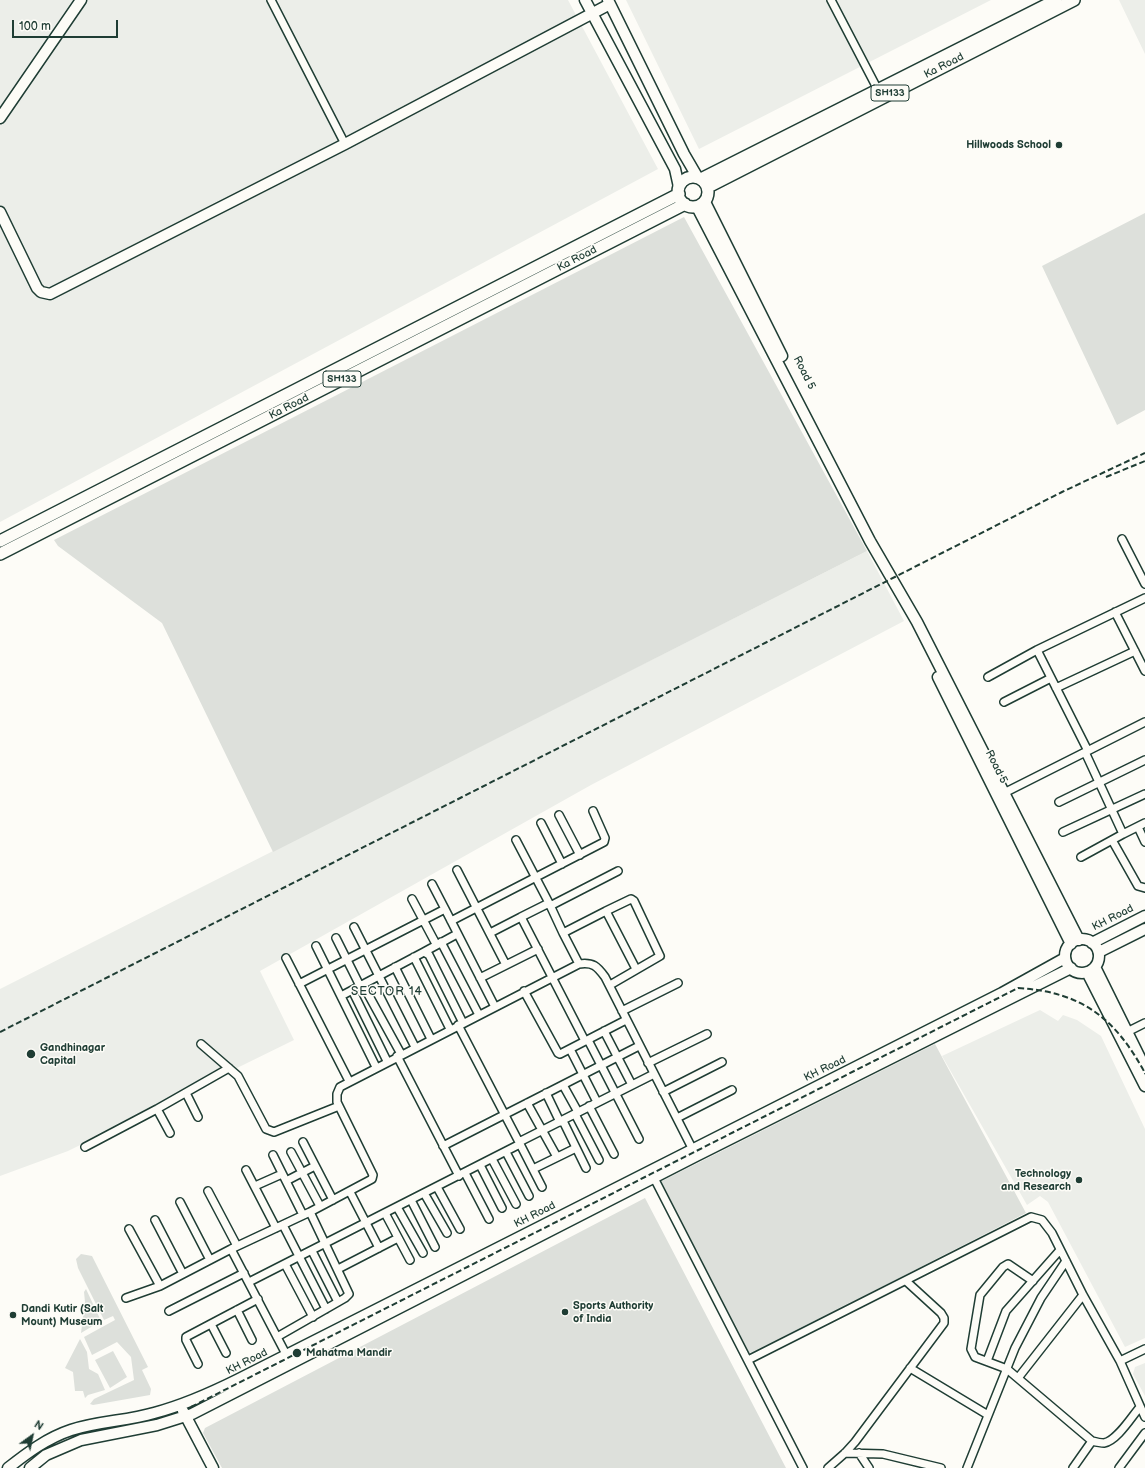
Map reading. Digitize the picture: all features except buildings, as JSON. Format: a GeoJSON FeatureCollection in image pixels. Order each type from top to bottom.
{"type":"FeatureCollection","features":[{"type":"Feature","properties":{"kind":"main road","name":"Ka Road"},"geometry":{"type":"LineString","coordinates":[[702,182],[878,90],[1056,0]]}},
{"type":"Feature","properties":{"kind":"main road","name":"Ka Road"},"geometry":{"type":"LineString","coordinates":[[702,182],[1074,0]]}},
{"type":"Feature","properties":{"kind":"main road","name":"SH133"},"geometry":{"type":"LineString","coordinates":[[679,190],[687,178],[702,182]]}},
{"type":"Feature","properties":{"kind":"main road"},"geometry":{"type":"LineString","coordinates":[[679,190],[685,204],[701,204],[708,197],[702,182]]}},
{"type":"Feature","properties":{"kind":"main road","name":"Ka Road"},"geometry":{"type":"LineString","coordinates":[[0,541],[450,311],[679,190]]}},
{"type":"Feature","properties":{"kind":"main road","name":"Ka Road"},"geometry":{"type":"LineString","coordinates":[[0,554],[685,204]]}},
{"type":"Feature","properties":{"kind":"main road"},"geometry":{"type":"LineString","coordinates":[[450,311],[455,322]]}},
{"type":"Feature","properties":{"kind":"main road"},"geometry":{"type":"LineString","coordinates":[[207,436],[212,446]]}},
{"type":"Feature","properties":{"kind":"street"},"geometry":{"type":"LineString","coordinates":[[0,118],[81,0]]}},
{"type":"Feature","properties":{"kind":"street"},"geometry":{"type":"LineString","coordinates":[[271,0],[345,144]]}},
{"type":"Feature","properties":{"kind":"street"},"geometry":{"type":"LineString","coordinates":[[586,0],[675,169],[679,190]]}},
{"type":"Feature","properties":{"kind":"street"},"geometry":{"type":"LineString","coordinates":[[831,0],[878,90]]}},
{"type":"Feature","properties":{"kind":"street"},"geometry":{"type":"LineString","coordinates":[[0,212],[37,288],[41,292],[50,294],[345,144],[592,13],[609,2],[684,154],[702,182]]}},
{"type":"Feature","properties":{"kind":"street","name":"Road 5"},"geometry":{"type":"LineString","coordinates":[[701,204],[875,538],[880,556],[904,600],[915,633],[1001,794],[1075,942]]}},
{"type":"Feature","properties":{"kind":"street"},"geometry":{"type":"LineString","coordinates":[[1122,539],[1145,584]]}},
{"type":"Feature","properties":{"kind":"street"},"geometry":{"type":"LineString","coordinates":[[988,677],[1037,650],[1145,598]]}},
{"type":"Feature","properties":{"kind":"street"},"geometry":{"type":"LineString","coordinates":[[1115,612],[1145,671]]}},
{"type":"Feature","properties":{"kind":"street"},"geometry":{"type":"LineString","coordinates":[[1037,650],[1087,752],[1123,834]]}},
{"type":"Feature","properties":{"kind":"street"},"geometry":{"type":"LineString","coordinates":[[1056,688],[1135,651]]}},
{"type":"Feature","properties":{"kind":"street"},"geometry":{"type":"LineString","coordinates":[[1004,702],[1051,678]]}},
{"type":"Feature","properties":{"kind":"street"},"geometry":{"type":"LineString","coordinates":[[1001,794],[1145,722]]}},
{"type":"Feature","properties":{"kind":"street"},"geometry":{"type":"LineString","coordinates":[[1059,802],[1145,760]]}},
{"type":"Feature","properties":{"kind":"street"},"geometry":{"type":"LineString","coordinates":[[1063,832],[1145,794]]}},
{"type":"Feature","properties":{"kind":"street"},"geometry":{"type":"LineString","coordinates":[[450,920],[580,855],[606,840],[593,811]]}},
{"type":"Feature","properties":{"kind":"street"},"geometry":{"type":"LineString","coordinates":[[559,814],[580,855]]}},
{"type":"Feature","properties":{"kind":"street"},"geometry":{"type":"LineString","coordinates":[[541,823],[562,864]]}},
{"type":"Feature","properties":{"kind":"street"},"geometry":{"type":"LineString","coordinates":[[1081,857],[1145,823]]}},
{"type":"Feature","properties":{"kind":"street"},"geometry":{"type":"LineString","coordinates":[[1138,827],[1145,842]]}},
{"type":"Feature","properties":{"kind":"street"},"geometry":{"type":"LineString","coordinates":[[516,840],[579,964]]}},
{"type":"Feature","properties":{"kind":"street"},"geometry":{"type":"LineString","coordinates":[[1112,840],[1138,886],[1145,888]]}},
{"type":"Feature","properties":{"kind":"street"},"geometry":{"type":"LineString","coordinates":[[458,870],[506,965]]}},
{"type":"Feature","properties":{"kind":"street"},"geometry":{"type":"LineString","coordinates":[[490,933],[618,871]]}},
{"type":"Feature","properties":{"kind":"street"},"geometry":{"type":"LineString","coordinates":[[432,884],[495,1006]]}},
{"type":"Feature","properties":{"kind":"street"},"geometry":{"type":"LineString","coordinates":[[412,898],[423,921],[439,943],[479,1014]]}},
{"type":"Feature","properties":{"kind":"street"},"geometry":{"type":"LineString","coordinates":[[563,933],[631,899],[634,901],[654,940],[660,956],[610,985]]}},
{"type":"Feature","properties":{"kind":"street"},"geometry":{"type":"LineString","coordinates":[[299,984],[445,909]]}},
{"type":"Feature","properties":{"kind":"street"},"geometry":{"type":"LineString","coordinates":[[606,911],[636,969]]}},
{"type":"Feature","properties":{"kind":"street","name":"KH Road"},"geometry":{"type":"LineString","coordinates":[[1092,943],[1145,916]]}},
{"type":"Feature","properties":{"kind":"street"},"geometry":{"type":"LineString","coordinates":[[521,917],[639,1139]]}},
{"type":"Feature","properties":{"kind":"street"},"geometry":{"type":"LineString","coordinates":[[354,928],[367,949],[378,976],[415,1047]]}},
{"type":"Feature","properties":{"kind":"street"},"geometry":{"type":"LineString","coordinates":[[1099,952],[1145,928]]}},
{"type":"Feature","properties":{"kind":"street"},"geometry":{"type":"LineString","coordinates":[[341,996],[457,934]]}},
{"type":"Feature","properties":{"kind":"street"},"geometry":{"type":"LineString","coordinates":[[336,938],[399,1055],[443,1146],[489,1219]]}},
{"type":"Feature","properties":{"kind":"street"},"geometry":{"type":"LineString","coordinates":[[1084,939],[1092,943],[1099,952],[1099,960],[1091,970],[1078,972],[1071,968],[1066,958],[1067,950],[1075,942],[1084,939]]}},
{"type":"Feature","properties":{"kind":"street"},"geometry":{"type":"LineString","coordinates":[[316,946],[376,1067]]}},
{"type":"Feature","properties":{"kind":"street"},"geometry":{"type":"LineString","coordinates":[[480,978],[538,949]]}},
{"type":"Feature","properties":{"kind":"street"},"geometry":{"type":"LineString","coordinates":[[424,952],[429,955],[504,1114],[542,1187]]}},
{"type":"Feature","properties":{"kind":"street"},"geometry":{"type":"LineString","coordinates":[[414,957],[450,1029]]}},
{"type":"Feature","properties":{"kind":"street"},"geometry":{"type":"LineString","coordinates":[[286,958],[349,1081]]}},
{"type":"Feature","properties":{"kind":"street","name":"KH Road"},"geometry":{"type":"LineString","coordinates":[[30,1468],[46,1455],[81,1440],[157,1425],[186,1416],[289,1359],[652,1174],[1002,993],[1066,958]]}},
{"type":"Feature","properties":{"kind":"street"},"geometry":{"type":"LineString","coordinates":[[126,1298],[160,1286],[369,1182],[373,1175],[339,1106],[337,1094],[340,1087],[387,1061],[579,964],[588,962],[598,966],[610,985],[639,1046],[694,1152]]}},
{"type":"Feature","properties":{"kind":"street"},"geometry":{"type":"LineString","coordinates":[[395,967],[431,1039]]}},
{"type":"Feature","properties":{"kind":"street","name":"KH Road"},"geometry":{"type":"LineString","coordinates":[[694,1152],[1071,968]]}},
{"type":"Feature","properties":{"kind":"street"},"geometry":{"type":"LineString","coordinates":[[1091,970],[1127,1032],[1145,1068]]}},
{"type":"Feature","properties":{"kind":"street"},"geometry":{"type":"LineString","coordinates":[[1091,970],[1145,1086]]}},
{"type":"Feature","properties":{"kind":"street"},"geometry":{"type":"LineString","coordinates":[[622,1012],[678,983]]}},
{"type":"Feature","properties":{"kind":"street"},"geometry":{"type":"LineString","coordinates":[[352,990],[387,1061]]}},
{"type":"Feature","properties":{"kind":"street"},"geometry":{"type":"LineString","coordinates":[[524,992],[555,1051],[560,1054],[626,1020]]}},
{"type":"Feature","properties":{"kind":"street"},"geometry":{"type":"LineString","coordinates":[[1127,1032],[1145,1023]]}},
{"type":"Feature","properties":{"kind":"street"},"geometry":{"type":"LineString","coordinates":[[604,1031],[632,1085]]}},
{"type":"Feature","properties":{"kind":"street"},"geometry":{"type":"LineString","coordinates":[[648,1063],[707,1034]]}},
{"type":"Feature","properties":{"kind":"street"},"geometry":{"type":"LineString","coordinates":[[201,1044],[229,1068],[243,1083],[266,1129],[270,1131],[274,1132],[339,1106]]}},
{"type":"Feature","properties":{"kind":"street"},"geometry":{"type":"LineString","coordinates":[[443,1146],[639,1046]]}},
{"type":"Feature","properties":{"kind":"street"},"geometry":{"type":"LineString","coordinates":[[570,1048],[597,1102]]}},
{"type":"Feature","properties":{"kind":"street"},"geometry":{"type":"LineString","coordinates":[[663,1092],[722,1062]]}},
{"type":"Feature","properties":{"kind":"street"},"geometry":{"type":"LineString","coordinates":[[85,1147],[157,1109],[229,1068]]}},
{"type":"Feature","properties":{"kind":"street"},"geometry":{"type":"LineString","coordinates":[[249,1282],[506,1152],[542,1130],[654,1074]]}},
{"type":"Feature","properties":{"kind":"street"},"geometry":{"type":"LineString","coordinates":[[563,1085],[600,1160]]}},
{"type":"Feature","properties":{"kind":"street"},"geometry":{"type":"LineString","coordinates":[[677,1118],[732,1090]]}},
{"type":"Feature","properties":{"kind":"street"},"geometry":{"type":"LineString","coordinates":[[186,1093],[198,1118]]}},
{"type":"Feature","properties":{"kind":"street"},"geometry":{"type":"LineString","coordinates":[[546,1094],[586,1168]]}},
{"type":"Feature","properties":{"kind":"street"},"geometry":{"type":"LineString","coordinates":[[527,1103],[557,1157]]}},
{"type":"Feature","properties":{"kind":"street"},"geometry":{"type":"LineString","coordinates":[[589,1106],[614,1154]]}},
{"type":"Feature","properties":{"kind":"street"},"geometry":{"type":"LineString","coordinates":[[157,1109],[170,1133]]}},
{"type":"Feature","properties":{"kind":"street"},"geometry":{"type":"LineString","coordinates":[[302,1142],[333,1200]]}},
{"type":"Feature","properties":{"kind":"street"},"geometry":{"type":"LineString","coordinates":[[533,1169],[576,1148]]}},
{"type":"Feature","properties":{"kind":"street"},"geometry":{"type":"LineString","coordinates":[[291,1152],[320,1206]]}},
{"type":"Feature","properties":{"kind":"street"},"geometry":{"type":"LineString","coordinates":[[506,1152],[529,1196]]}},
{"type":"Feature","properties":{"kind":"street"},"geometry":{"type":"LineString","coordinates":[[273,1155],[282,1174],[338,1269],[350,1294],[277,1337]]}},
{"type":"Feature","properties":{"kind":"street"},"geometry":{"type":"LineString","coordinates":[[492,1159],[516,1204]]}},
{"type":"Feature","properties":{"kind":"street"},"geometry":{"type":"LineString","coordinates":[[480,1165],[502,1208]]}},
{"type":"Feature","properties":{"kind":"street"},"geometry":{"type":"LineString","coordinates":[[286,1181],[315,1166]]}},
{"type":"Feature","properties":{"kind":"street"},"geometry":{"type":"LineString","coordinates":[[246,1170],[279,1227],[299,1257],[326,1309]]}},
{"type":"Feature","properties":{"kind":"street"},"geometry":{"type":"LineString","coordinates":[[255,1186],[282,1174]]}},
{"type":"Feature","properties":{"kind":"street"},"geometry":{"type":"LineString","coordinates":[[652,1174],[803,1468]]}},
{"type":"Feature","properties":{"kind":"street"},"geometry":{"type":"LineString","coordinates":[[437,1187],[460,1229]]}},
{"type":"Feature","properties":{"kind":"street"},"geometry":{"type":"LineString","coordinates":[[208,1191],[244,1273],[289,1359]]}},
{"type":"Feature","properties":{"kind":"street"},"geometry":{"type":"LineString","coordinates":[[350,1192],[365,1224],[379,1248]]}},
{"type":"Feature","properties":{"kind":"street"},"geometry":{"type":"LineString","coordinates":[[424,1193],[447,1233]]}},
{"type":"Feature","properties":{"kind":"street"},"geometry":{"type":"LineString","coordinates":[[411,1200],[435,1247]]}},
{"type":"Feature","properties":{"kind":"street"},"geometry":{"type":"LineString","coordinates":[[180,1202],[210,1260]]}},
{"type":"Feature","properties":{"kind":"street"},"geometry":{"type":"LineString","coordinates":[[398,1207],[423,1252]]}},
{"type":"Feature","properties":{"kind":"street"},"geometry":{"type":"LineString","coordinates":[[385,1213],[410,1260]]}},
{"type":"Feature","properties":{"kind":"street"},"geometry":{"type":"LineString","coordinates":[[748,1360],[1031,1217],[1042,1220],[1047,1226],[1120,1361],[1145,1417]]}},
{"type":"Feature","properties":{"kind":"street"},"geometry":{"type":"LineString","coordinates":[[155,1220],[183,1274]]}},
{"type":"Feature","properties":{"kind":"street"},"geometry":{"type":"LineString","coordinates":[[129,1229],[160,1286]]}},
{"type":"Feature","properties":{"kind":"street"},"geometry":{"type":"LineString","coordinates":[[338,1269],[398,1238]]}},
{"type":"Feature","properties":{"kind":"street"},"geometry":{"type":"LineString","coordinates":[[312,1250],[338,1302]]}},
{"type":"Feature","properties":{"kind":"street"},"geometry":{"type":"LineString","coordinates":[[987,1361],[1006,1311],[1060,1250]]}},
{"type":"Feature","properties":{"kind":"street"},"geometry":{"type":"LineString","coordinates":[[967,1468],[1015,1348],[1035,1309],[1066,1261]]}},
{"type":"Feature","properties":{"kind":"street"},"geometry":{"type":"LineString","coordinates":[[285,1264],[313,1317]]}},
{"type":"Feature","properties":{"kind":"street"},"geometry":{"type":"LineString","coordinates":[[1033,1281],[1008,1264],[1003,1267],[983,1290],[979,1300],[971,1349],[976,1356],[1007,1369],[1092,1441],[1103,1443],[1115,1437],[1140,1407]]}},
{"type":"Feature","properties":{"kind":"street"},"geometry":{"type":"LineString","coordinates":[[169,1311],[244,1273]]}},
{"type":"Feature","properties":{"kind":"street"},"geometry":{"type":"LineString","coordinates":[[828,1468],[845,1453],[941,1327],[944,1318],[906,1281]]}},
{"type":"Feature","properties":{"kind":"street"},"geometry":{"type":"LineString","coordinates":[[1018,1378],[1083,1295]]}},
{"type":"Feature","properties":{"kind":"street"},"geometry":{"type":"LineString","coordinates":[[198,1364],[186,1340],[186,1337],[258,1300]]}},
{"type":"Feature","properties":{"kind":"street"},"geometry":{"type":"LineString","coordinates":[[236,1310],[252,1340]]}},
{"type":"Feature","properties":{"kind":"street"},"geometry":{"type":"LineString","coordinates":[[211,1324],[226,1353]]}},
{"type":"Feature","properties":{"kind":"street"},"geometry":{"type":"LineString","coordinates":[[1120,1361],[1145,1348]]}},
{"type":"Feature","properties":{"kind":"street","name":"KH Road"},"geometry":{"type":"LineString","coordinates":[[8,1468],[27,1453],[70,1430],[136,1418],[181,1406],[233,1382],[289,1359]]}},
{"type":"Feature","properties":{"kind":"street"},"geometry":{"type":"LineString","coordinates":[[910,1368],[988,1416]]}},
{"type":"Feature","properties":{"kind":"street"},"geometry":{"type":"LineString","coordinates":[[181,1406],[213,1468]]}},
{"type":"Feature","properties":{"kind":"street"},"geometry":{"type":"LineString","coordinates":[[1119,1468],[1145,1433]]}},
{"type":"Feature","properties":{"kind":"street"},"geometry":{"type":"LineString","coordinates":[[1073,1468],[1092,1441]]}},
{"type":"Feature","properties":{"kind":"street"},"geometry":{"type":"LineString","coordinates":[[845,1453],[883,1454],[941,1468]]}},
{"type":"Feature","properties":{"kind":"street"},"geometry":{"type":"LineString","coordinates":[[859,1453],[869,1468]]}},
{"type":"Feature","properties":{"kind":"shaded area"},"geometry":{"type":"Polygon","coordinates":[[[0,0],[568,0],[658,169],[0,522],[0,0]]]}},
{"type":"Feature","properties":{"kind":"shaded area"},"geometry":{"type":"Polygon","coordinates":[[[626,0],[991,0],[699,149],[626,0]]]}},
{"type":"Feature","properties":{"kind":"shaded area"},"geometry":{"type":"Polygon","coordinates":[[[1119,0],[1145,0],[1145,54],[1119,0]]]}},
{"type":"Feature","properties":{"kind":"shaded area"},"geometry":{"type":"Polygon","coordinates":[[[1145,213],[1145,410],[1117,425],[1042,266],[1145,213]]]}},
{"type":"Feature","properties":{"kind":"shaded area"},"geometry":{"type":"Polygon","coordinates":[[[684,217],[867,551],[273,852],[162,623],[58,546],[54,540],[684,217]]]}},
{"type":"Feature","properties":{"kind":"shaded area"},"geometry":{"type":"Polygon","coordinates":[[[867,551],[904,621],[591,785],[260,971],[294,1040],[68,1151],[0,1176],[0,989],[867,551]]]}},
{"type":"Feature","properties":{"kind":"shaded area","name":"Technology and Research"},"geometry":{"type":"Polygon","coordinates":[[[1040,1010],[1058,1021],[1063,1015],[1077,1020],[1101,1036],[1145,1129],[1145,1338],[1125,1347],[1048,1202],[1040,1196],[1027,1205],[942,1056],[1040,1010]]]}},
{"type":"Feature","properties":{"kind":"shaded area"},"geometry":{"type":"Polygon","coordinates":[[[935,1044],[1026,1213],[755,1352],[742,1354],[656,1184],[935,1044]]]}},
{"type":"Feature","properties":{"kind":"shaded area","name":"Sports Authority of India"},"geometry":{"type":"Polygon","coordinates":[[[645,1198],[786,1468],[222,1468],[203,1433],[205,1428],[645,1198]]]}},
{"type":"Feature","properties":{"kind":"shaded area"},"geometry":{"type":"Polygon","coordinates":[[[81,1254],[92,1256],[148,1367],[142,1370],[151,1389],[150,1395],[93,1405],[90,1404],[94,1399],[134,1380],[131,1357],[117,1342],[92,1355],[84,1337],[115,1320],[113,1316],[104,1320],[78,1268],[76,1259],[81,1254]]]}},
{"type":"Feature","properties":{"kind":"shaded area"},"geometry":{"type":"Polygon","coordinates":[[[86,1289],[101,1321],[81,1333],[85,1302],[84,1292],[86,1289]]]}},
{"type":"Feature","properties":{"kind":"shaded area"},"geometry":{"type":"Polygon","coordinates":[[[80,1339],[87,1352],[89,1369],[98,1374],[105,1390],[88,1395],[85,1398],[83,1391],[75,1391],[73,1372],[65,1368],[80,1339]]]}},
{"type":"Feature","properties":{"kind":"shaded area"},"geometry":{"type":"Polygon","coordinates":[[[113,1351],[127,1377],[110,1388],[95,1360],[113,1351]]]}},
{"type":"Feature","properties":{"kind":"shaded area"},"geometry":{"type":"Polygon","coordinates":[[[1145,1363],[1145,1396],[1133,1374],[1135,1367],[1145,1363]]]}},
{"type":"Feature","properties":{"kind":"railway"},"geometry":{"type":"LineString","coordinates":[[0,1032],[1062,492],[1145,453]]}},
{"type":"Feature","properties":{"kind":"railway"},"geometry":{"type":"LineString","coordinates":[[1106,477],[1145,461]]}},
{"type":"Feature","properties":{"kind":"railway"},"geometry":{"type":"LineString","coordinates":[[191,1407],[1018,988],[1061,995],[1094,1011],[1109,1023],[1122,1037],[1145,1073]]}},
{"type":"Feature","properties":{"kind":"place","name":"Hillwoods School"},"geometry":{"type":"Point","coordinates":[1059,145]}},
{"type":"Feature","properties":{"kind":"place","name":"Gandhinagar Capital"},"geometry":{"type":"Point","coordinates":[31,1054]}},
{"type":"Feature","properties":{"kind":"place","name":"Technology and Research"},"geometry":{"type":"Point","coordinates":[1079,1180]}},
{"type":"Feature","properties":{"kind":"place","name":"Sports Authority of India"},"geometry":{"type":"Point","coordinates":[565,1312]}},
{"type":"Feature","properties":{"kind":"place","name":"Dandi Kutir (Salt Mount) Museum"},"geometry":{"type":"Point","coordinates":[13,1315]}},
{"type":"Feature","properties":{"kind":"place","name":"Mahatma Mandir"},"geometry":{"type":"Point","coordinates":[297,1353]}},
{"type":"Feature","properties":{"kind":"district","name":"SECTOR 14"},"geometry":{"type":"Point","coordinates":[387,992]}}]}
